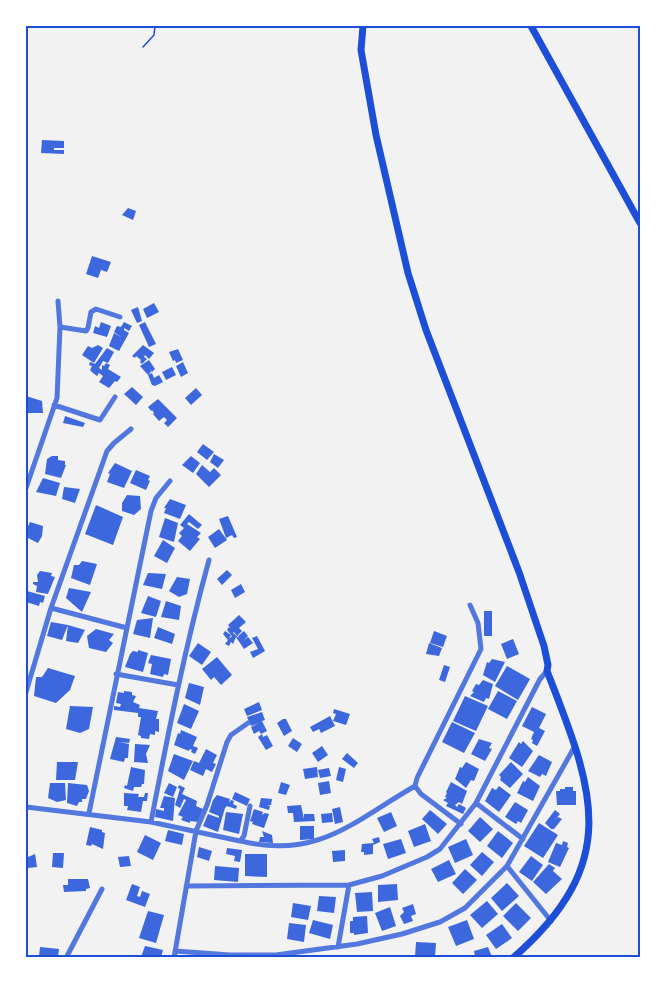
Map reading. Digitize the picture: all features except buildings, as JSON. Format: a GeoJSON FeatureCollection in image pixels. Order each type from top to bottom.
{"type":"FeatureCollection","features":[{"type":"Feature","properties":{"kind":"main road"},"geometry":{"type":"LineString","coordinates":[[363,26],[361,50],[376,135],[408,273],[426,330],[519,572],[544,646],[548,671],[575,746],[590,805],[589,843],[580,872],[566,900],[539,935],[513,957]]}},
{"type":"Feature","properties":{"kind":"main road"},"geometry":{"type":"LineString","coordinates":[[531,26],[640,223]]}},
{"type":"Feature","properties":{"kind":"street"},"geometry":{"type":"LineString","coordinates":[[26,488],[54,405],[58,384],[60,327],[58,301]]}},
{"type":"Feature","properties":{"kind":"street"},"geometry":{"type":"LineString","coordinates":[[60,327],[86,331],[91,312],[96,309],[120,317]]}},
{"type":"Feature","properties":{"kind":"street"},"geometry":{"type":"LineString","coordinates":[[54,405],[100,420],[115,397]]}},
{"type":"Feature","properties":{"kind":"street"},"geometry":{"type":"LineString","coordinates":[[26,692],[51,608],[107,451],[114,442],[131,429]]}},
{"type":"Feature","properties":{"kind":"street"},"geometry":{"type":"LineString","coordinates":[[89,813],[151,511],[156,498],[170,481]]}},
{"type":"Feature","properties":{"kind":"street"},"geometry":{"type":"LineString","coordinates":[[151,822],[178,685],[209,560]]}},
{"type":"Feature","properties":{"kind":"street"},"geometry":{"type":"LineString","coordinates":[[26,807],[151,822],[260,846],[321,840],[342,832],[415,786],[482,649],[478,623],[470,605]]}},
{"type":"Feature","properties":{"kind":"street"},"geometry":{"type":"LineString","coordinates":[[51,608],[127,628]]}},
{"type":"Feature","properties":{"kind":"street"},"geometry":{"type":"LineString","coordinates":[[186,886],[349,885],[382,876],[427,857],[440,849],[476,803],[540,679],[548,671]]}},
{"type":"Feature","properties":{"kind":"street"},"geometry":{"type":"LineString","coordinates":[[116,674],[178,685]]}},
{"type":"Feature","properties":{"kind":"street"},"geometry":{"type":"LineString","coordinates":[[248,723],[231,735],[227,742],[207,805],[196,831],[174,954],[276,955],[336,947],[402,934],[440,922],[465,908],[507,866],[575,746]]}},
{"type":"Feature","properties":{"kind":"street"},"geometry":{"type":"LineString","coordinates":[[415,786],[421,794],[461,824]]}},
{"type":"Feature","properties":{"kind":"street"},"geometry":{"type":"LineString","coordinates":[[476,803],[524,839]]}},
{"type":"Feature","properties":{"kind":"street"},"geometry":{"type":"LineString","coordinates":[[240,841],[244,836],[250,806]]}},
{"type":"Feature","properties":{"kind":"street"},"geometry":{"type":"LineString","coordinates":[[507,866],[551,921]]}},
{"type":"Feature","properties":{"kind":"street"},"geometry":{"type":"LineString","coordinates":[[333,957],[349,885]]}},
{"type":"Feature","properties":{"kind":"street"},"geometry":{"type":"LineString","coordinates":[[66,957],[102,889]]}},
{"type":"Feature","properties":{"kind":"path"},"geometry":{"type":"LineString","coordinates":[[143,47],[154,35],[155,26]]}}]}
